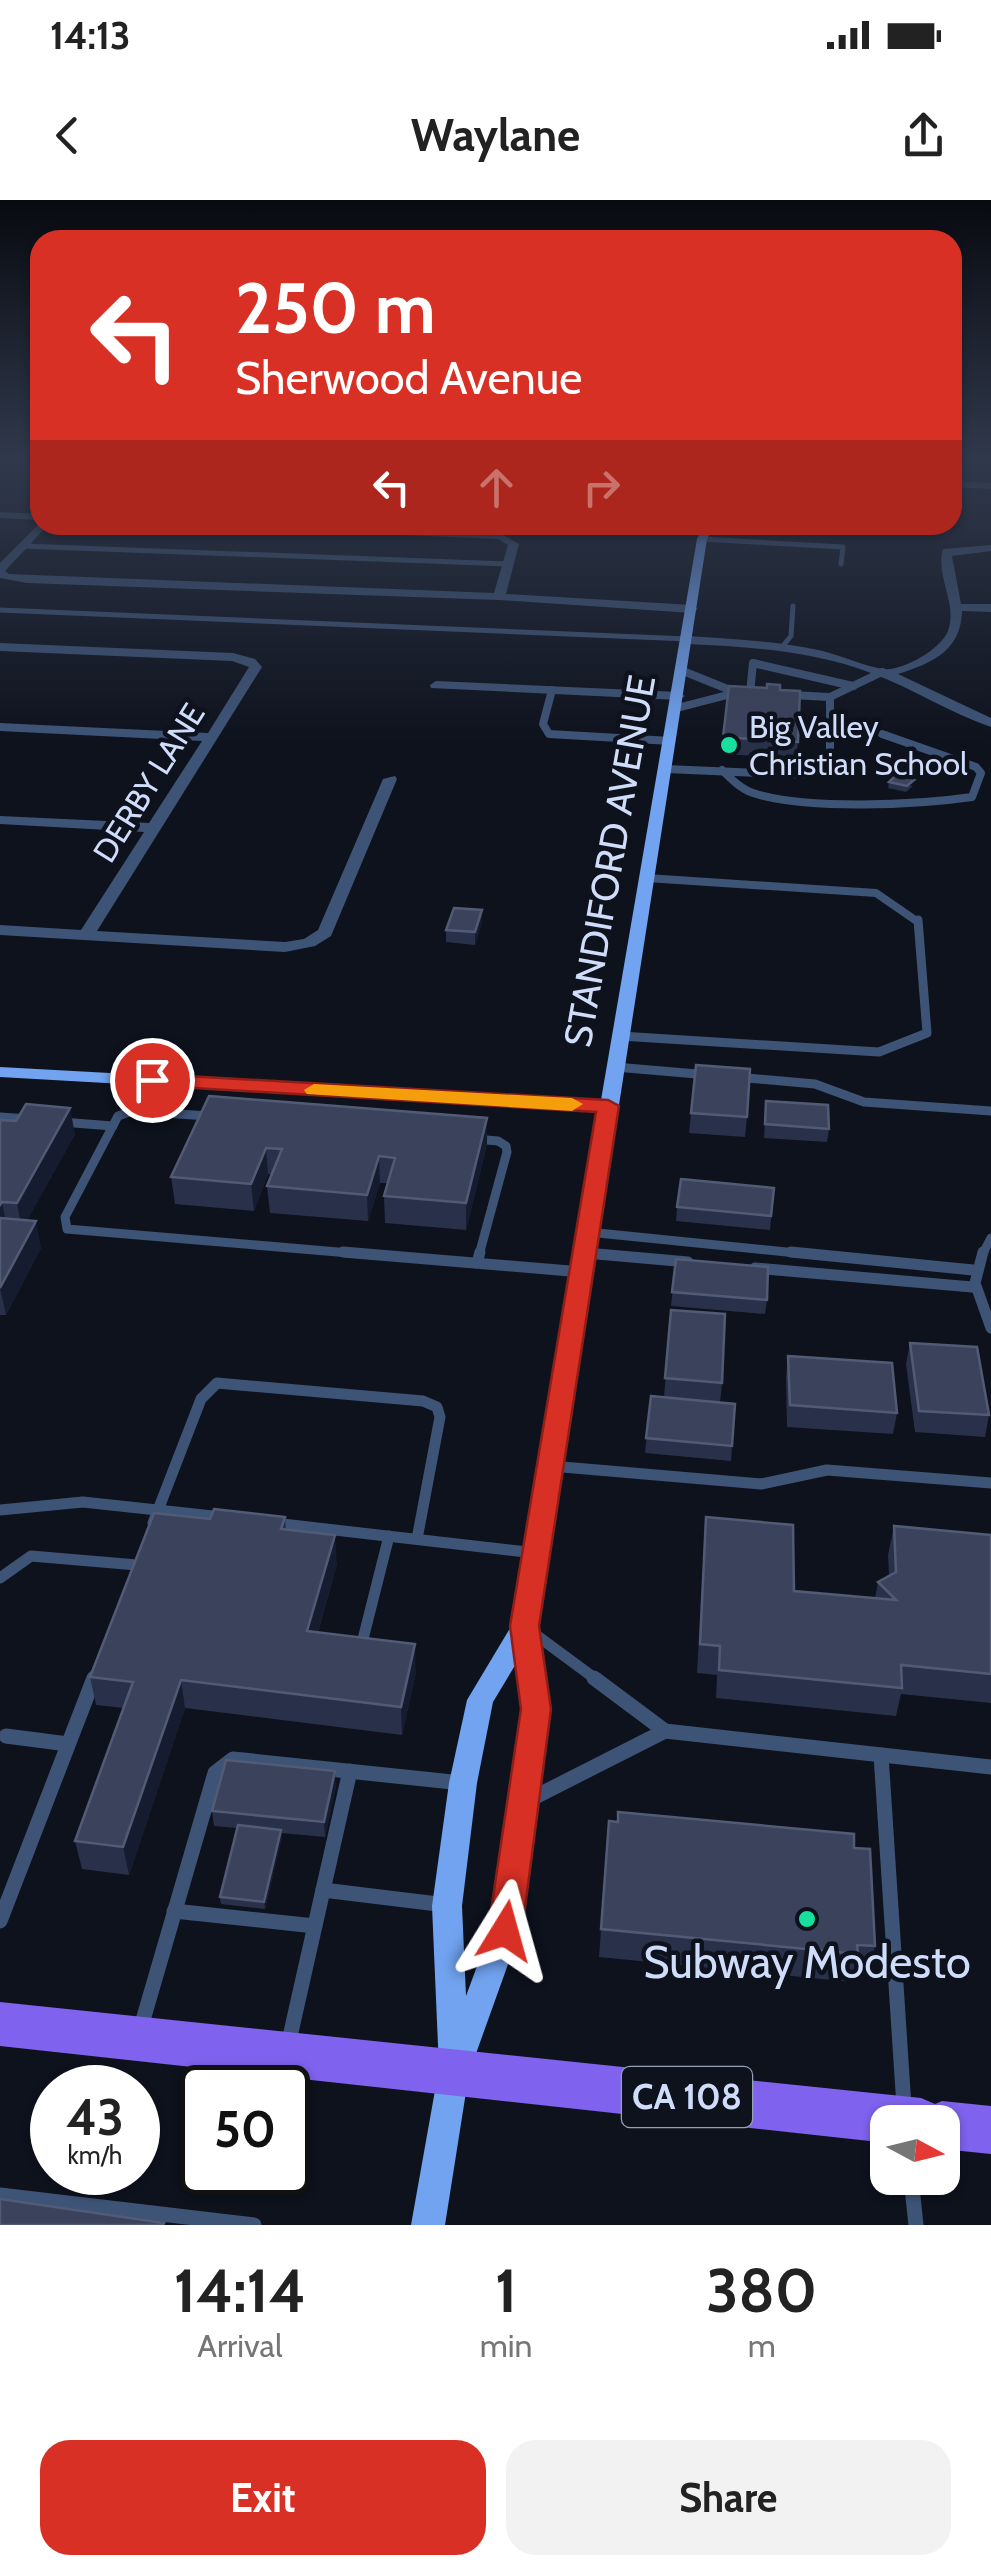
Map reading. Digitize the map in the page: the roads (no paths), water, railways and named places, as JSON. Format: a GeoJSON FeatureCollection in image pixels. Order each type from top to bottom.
{"type":"FeatureCollection","features":[{"type":"Feature","properties":{"kind":"main road","name":"STANDIFORD AVENUE"},"geometry":{"type":"LineString","coordinates":[[453,2072],[505,1931],[536,1709],[525,1626],[700,554]]}},
{"type":"Feature","properties":{"kind":"main road"},"geometry":{"type":"LineString","coordinates":[[0,1072],[608,1106]]}},
{"type":"Feature","properties":{"kind":"main road","name":"STANDIFORD AVENUE"},"geometry":{"type":"LineString","coordinates":[[453,2072],[447,1906],[463,1783],[480,1700],[525,1626]]}},
{"type":"Feature","properties":{"kind":"main road","name":"CA 108"},"geometry":{"type":"LineString","coordinates":[[0,2024],[870,2118]]}},
{"type":"Feature","properties":{"kind":"main road"},"geometry":{"type":"LineString","coordinates":[[428,2225],[453,2072]]}},
{"type":"Feature","properties":{"kind":"main road","name":"CA 108"},"geometry":{"type":"LineString","coordinates":[[960,2127],[991,2130]]}},
{"type":"Feature","properties":{"kind":"street"},"geometry":{"type":"LineString","coordinates":[[498,597],[511,554]]}},
{"type":"Feature","properties":{"kind":"street"},"geometry":{"type":"LineString","coordinates":[[884,673],[943,648],[958,630],[958,606],[946,554]]}},
{"type":"Feature","properties":{"kind":"street"},"geometry":{"type":"LineString","coordinates":[[0,571],[6,578],[27,580],[498,597],[692,610]]}},
{"type":"Feature","properties":{"kind":"street"},"geometry":{"type":"LineString","coordinates":[[958,606],[991,608]]}},
{"type":"Feature","properties":{"kind":"street"},"geometry":{"type":"LineString","coordinates":[[688,640],[782,647],[832,657],[884,673],[991,723]]}},
{"type":"Feature","properties":{"kind":"street","name":"DERBY LANE"},"geometry":{"type":"LineString","coordinates":[[0,647],[233,657],[252,662],[255,672],[86,934]]}},
{"type":"Feature","properties":{"kind":"street"},"geometry":{"type":"LineString","coordinates":[[436,685],[552,690],[678,702]]}},
{"type":"Feature","properties":{"kind":"street"},"geometry":{"type":"LineString","coordinates":[[0,727],[211,737]]}},
{"type":"Feature","properties":{"kind":"street"},"geometry":{"type":"LineString","coordinates":[[0,930],[285,947],[309,943],[324,933],[390,780]]}},
{"type":"Feature","properties":{"kind":"street"},"geometry":{"type":"LineString","coordinates":[[0,820],[153,828]]}},
{"type":"Feature","properties":{"kind":"lane"},"geometry":{"type":"LineString","coordinates":[[224,554],[508,564]]}},
{"type":"Feature","properties":{"kind":"lane"},"geometry":{"type":"LineString","coordinates":[[841,564],[842,554]]}},
{"type":"Feature","properties":{"kind":"lane"},"geometry":{"type":"LineString","coordinates":[[782,647],[791,636],[792,606]]}},
{"type":"Feature","properties":{"kind":"lane"},"geometry":{"type":"LineString","coordinates":[[0,610],[688,640]]}},
{"type":"Feature","properties":{"kind":"lane"},"geometry":{"type":"LineString","coordinates":[[745,692],[753,663],[853,686]]}},
{"type":"Feature","properties":{"kind":"lane"},"geometry":{"type":"LineString","coordinates":[[683,671],[745,692],[766,694]]}},
{"type":"Feature","properties":{"kind":"lane"},"geometry":{"type":"LineString","coordinates":[[782,694],[830,697],[884,673]]}},
{"type":"Feature","properties":{"kind":"lane"},"geometry":{"type":"LineString","coordinates":[[552,690],[543,724],[549,734],[671,741]]}},
{"type":"Feature","properties":{"kind":"lane"},"geometry":{"type":"LineString","coordinates":[[678,702],[745,692]]}},
{"type":"Feature","properties":{"kind":"lane"},"geometry":{"type":"LineString","coordinates":[[666,769],[806,775],[830,766],[830,697]]}},
{"type":"Feature","properties":{"kind":"lane"},"geometry":{"type":"LineString","coordinates":[[722,770],[739,786],[774,797],[906,802],[972,797],[981,772],[976,767],[882,734]]}},
{"type":"Feature","properties":{"kind":"lane"},"geometry":{"type":"LineString","coordinates":[[976,767],[991,760]]}},
{"type":"Feature","properties":{"kind":"lane"},"geometry":{"type":"LineString","coordinates":[[620,1036],[878,1052],[927,1033],[918,919],[876,894],[647,878]]}},
{"type":"Feature","properties":{"kind":"lane"},"geometry":{"type":"LineString","coordinates":[[615,1067],[815,1084],[864,1102],[991,1110]]}},
{"type":"Feature","properties":{"kind":"lane"},"geometry":{"type":"LineString","coordinates":[[230,1118],[132,1111],[118,1116],[65,1217],[67,1229],[478,1263],[701,1263]]}},
{"type":"Feature","properties":{"kind":"lane"},"geometry":{"type":"LineString","coordinates":[[0,1117],[38,1120]]}},
{"type":"Feature","properties":{"kind":"lane"},"geometry":{"type":"LineString","coordinates":[[56,1122],[112,1126]]}},
{"type":"Feature","properties":{"kind":"lane"},"geometry":{"type":"LineString","coordinates":[[460,1138],[498,1141],[506,1146],[478,1263]]}},
{"type":"Feature","properties":{"kind":"lane"},"geometry":{"type":"LineString","coordinates":[[588,1232],[974,1270]]}},
{"type":"Feature","properties":{"kind":"lane"},"geometry":{"type":"LineString","coordinates":[[991,1238],[974,1270],[972,1287],[991,1328]]}},
{"type":"Feature","properties":{"kind":"lane"},"geometry":{"type":"LineString","coordinates":[[740,1267],[972,1287]]}},
{"type":"Feature","properties":{"kind":"lane"},"geometry":{"type":"LineString","coordinates":[[130,1583],[201,1399],[217,1383],[423,1401],[437,1407],[440,1417],[417,1540]]}},
{"type":"Feature","properties":{"kind":"lane"},"geometry":{"type":"LineString","coordinates":[[551,1466],[761,1484],[827,1470],[991,1483]]}},
{"type":"Feature","properties":{"kind":"lane"},"geometry":{"type":"LineString","coordinates":[[2,1512],[19,1504],[79,1502],[243,1520]]}},
{"type":"Feature","properties":{"kind":"lane"},"geometry":{"type":"LineString","coordinates":[[262,1522],[536,1553]]}},
{"type":"Feature","properties":{"kind":"lane"},"geometry":{"type":"LineString","coordinates":[[363,1639],[389,1536]]}},
{"type":"Feature","properties":{"kind":"lane"},"geometry":{"type":"LineString","coordinates":[[0,1578],[4,1571],[31,1556],[137,1565]]}},
{"type":"Feature","properties":{"kind":"lane"},"geometry":{"type":"LineString","coordinates":[[525,1626],[665,1731],[991,1767]]}},
{"type":"Feature","properties":{"kind":"lane"},"geometry":{"type":"LineString","coordinates":[[0,1921],[7,1885],[102,1654]]}},
{"type":"Feature","properties":{"kind":"lane"},"geometry":{"type":"LineString","coordinates":[[524,1802],[665,1731]]}},
{"type":"Feature","properties":{"kind":"lane"},"geometry":{"type":"LineString","coordinates":[[6,1736],[68,1744]]}},
{"type":"Feature","properties":{"kind":"lane"},"geometry":{"type":"LineString","coordinates":[[881,1755],[916,2105]]}},
{"type":"Feature","properties":{"kind":"lane"},"geometry":{"type":"LineString","coordinates":[[138,2038],[215,1773],[222,1764],[233,1759],[463,1783]]}},
{"type":"Feature","properties":{"kind":"lane"},"geometry":{"type":"LineString","coordinates":[[286,2055],[350,1772]]}},
{"type":"Feature","properties":{"kind":"lane"},"geometry":{"type":"LineString","coordinates":[[323,1890],[447,1906]]}},
{"type":"Feature","properties":{"kind":"lane"},"geometry":{"type":"LineString","coordinates":[[174,1911],[315,1926]]}},
{"type":"Feature","properties":{"kind":"lane"},"geometry":{"type":"LineString","coordinates":[[0,2195],[254,2225]]}},
{"type":"Feature","properties":{"kind":"lane"},"geometry":{"type":"LineString","coordinates":[[913,2195],[916,2225]]}},
{"type":"Feature","properties":{"kind":"place","name":"Big Valley Christian School"},"geometry":{"type":"Point","coordinates":[729,745]}},
{"type":"Feature","properties":{"kind":"place","name":"Subway Modesto"},"geometry":{"type":"Point","coordinates":[807,1919]}}]}
